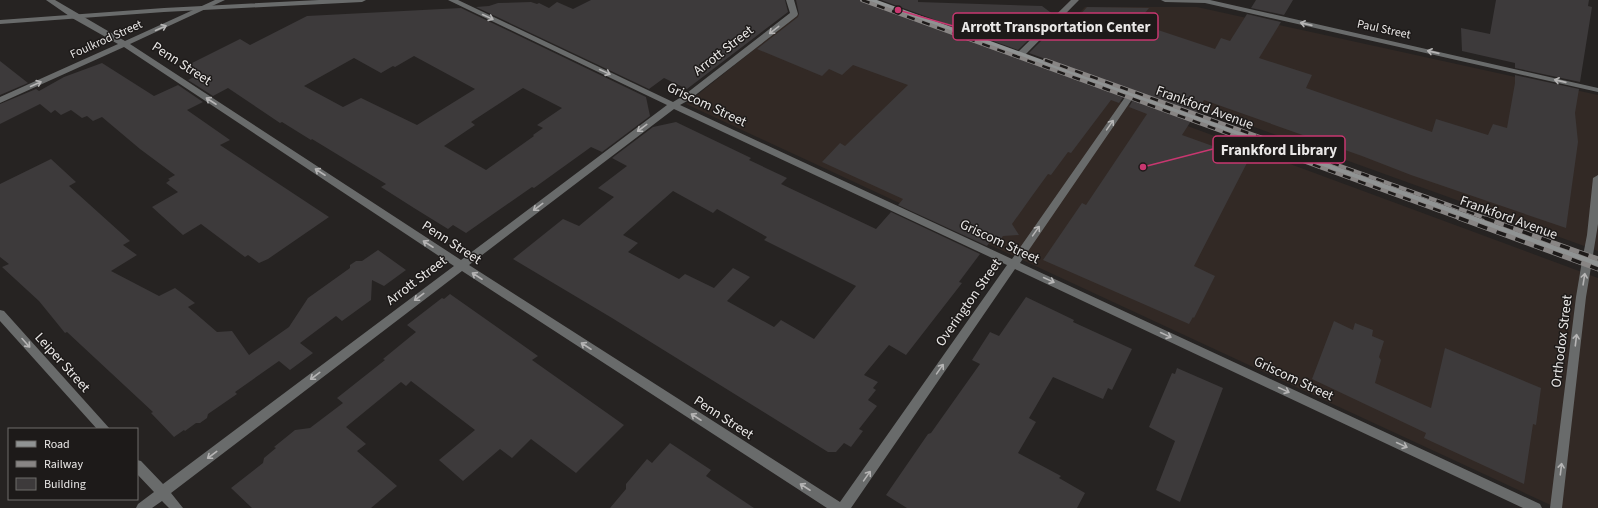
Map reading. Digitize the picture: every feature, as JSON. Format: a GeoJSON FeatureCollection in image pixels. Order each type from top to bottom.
{"type":"FeatureCollection","features":[{"type":"Feature","properties":{"kind":"main road","name":"Frankford Avenue"},"geometry":{"type":"LineString","coordinates":[[870,0],[1598,265]]}},
{"type":"Feature","properties":{"kind":"street","name":"Penn Street"},"geometry":{"type":"LineString","coordinates":[[50,0],[125,44],[461,265],[838,508]]}},
{"type":"Feature","properties":{"kind":"street","name":"Foulkrod Street"},"geometry":{"type":"LineString","coordinates":[[0,100],[221,0]]}},
{"type":"Feature","properties":{"kind":"street"},"geometry":{"type":"LineString","coordinates":[[0,22],[75,16],[362,0]]}},
{"type":"Feature","properties":{"kind":"street","name":"Griscom Street"},"geometry":{"type":"LineString","coordinates":[[452,0],[673,105],[1536,508]]}},
{"type":"Feature","properties":{"kind":"street","name":"Arrott Street"},"geometry":{"type":"LineString","coordinates":[[142,508],[673,105],[686,98],[794,14],[790,0]]}},
{"type":"Feature","properties":{"kind":"street"},"geometry":{"type":"LineString","coordinates":[[1020,55],[1075,0]]}},
{"type":"Feature","properties":{"kind":"street","name":"Paul Street"},"geometry":{"type":"LineString","coordinates":[[1165,0],[1205,1],[1598,90]]}},
{"type":"Feature","properties":{"kind":"street","name":"Overington Street"},"geometry":{"type":"LineString","coordinates":[[844,508],[1131,95]]}},
{"type":"Feature","properties":{"kind":"street","name":"Orthodox Street"},"geometry":{"type":"LineString","coordinates":[[1556,508],[1581,297],[1592,235],[1598,178]]}},
{"type":"Feature","properties":{"kind":"street","name":"Leiper Street"},"geometry":{"type":"LineString","coordinates":[[0,314],[103,428]]}},
{"type":"Feature","properties":{"kind":"street"},"geometry":{"type":"LineString","coordinates":[[138,466],[177,508]]}},
{"type":"Feature","properties":{"kind":"shaded area"},"geometry":{"type":"Polygon","coordinates":[[[816,0],[847,0],[1598,278],[1598,508],[1557,508],[686,104],[816,0]]]}},
{"type":"Feature","properties":{"kind":"shaded area"},"geometry":{"type":"Polygon","coordinates":[[[1085,7],[1197,7],[1598,95],[1598,251],[1043,51],[1085,7]]]}},
{"type":"Feature","properties":{"kind":"building"},"geometry":{"type":"Polygon","coordinates":[[[591,0],[785,0],[788,12],[687,89],[664,78],[649,89],[476,7],[489,6],[498,3],[531,2],[537,4],[539,3],[549,8],[557,2],[573,9],[591,0]]]}},
{"type":"Feature","properties":{"kind":"building"},"geometry":{"type":"Polygon","coordinates":[[[796,0],[865,0],[1017,58],[1021,58],[1124,96],[1119,103],[1111,100],[1071,153],[1068,152],[1051,175],[1048,174],[1012,224],[1019,235],[1003,236],[999,241],[992,239],[987,246],[898,205],[903,199],[822,162],[840,143],[845,146],[908,85],[853,65],[842,75],[829,69],[822,76],[757,49],[798,17],[799,14],[796,0]]]}},
{"type":"Feature","properties":{"kind":"building"},"geometry":{"type":"Polygon","coordinates":[[[881,0],[918,0],[918,2],[1042,6],[1054,15],[1018,50],[881,0]]]}},
{"type":"Feature","properties":{"kind":"building"},"geometry":{"type":"Polygon","coordinates":[[[1256,0],[1293,0],[1284,15],[1251,8],[1256,0]]]}},
{"type":"Feature","properties":{"kind":"building"},"geometry":{"type":"Polygon","coordinates":[[[1496,0],[1589,0],[1588,6],[1592,7],[1580,82],[1515,68],[1515,63],[1462,51],[1461,28],[1490,34],[1496,0]]]}},
{"type":"Feature","properties":{"kind":"building"},"geometry":{"type":"Polygon","coordinates":[[[1087,7],[1149,8],[1137,23],[1215,49],[1221,38],[1230,41],[1247,14],[1281,22],[1259,58],[1312,75],[1306,88],[1432,132],[1436,119],[1488,135],[1493,124],[1507,128],[1515,75],[1579,89],[1575,113],[1578,142],[1566,228],[1411,175],[1204,100],[1196,114],[1029,53],[1061,21],[1069,27],[1087,7]]]}},
{"type":"Feature","properties":{"kind":"building"},"geometry":{"type":"Polygon","coordinates":[[[461,8],[646,97],[650,116],[602,152],[591,147],[534,188],[532,187],[466,233],[453,225],[448,229],[381,187],[386,184],[312,139],[311,140],[282,122],[280,123],[228,88],[213,96],[188,80],[196,76],[182,68],[240,39],[250,45],[307,16],[461,8]],[[414,56],[381,73],[354,58],[304,86],[343,107],[361,98],[417,125],[475,89],[414,56]],[[523,88],[471,122],[475,125],[444,146],[486,170],[534,136],[533,135],[543,128],[537,125],[562,108],[523,88]]]}},
{"type":"Feature","properties":{"kind":"building"},"geometry":{"type":"Polygon","coordinates":[[[0,61],[28,83],[0,95],[0,61]]]}},
{"type":"Feature","properties":{"kind":"building"},"geometry":{"type":"Polygon","coordinates":[[[102,63],[154,96],[178,85],[203,102],[187,110],[230,140],[220,145],[329,217],[268,259],[259,263],[248,255],[245,257],[201,224],[183,235],[152,207],[178,192],[166,183],[170,180],[168,179],[175,175],[140,149],[102,117],[93,121],[87,116],[82,118],[71,110],[61,115],[55,110],[51,113],[40,104],[0,124],[0,104],[36,89],[39,91],[64,77],[102,63]]]}},
{"type":"Feature","properties":{"kind":"building"},"geometry":{"type":"Polygon","coordinates":[[[1133,100],[1191,121],[1182,135],[1249,159],[1194,266],[1215,276],[1194,318],[1193,317],[1189,324],[1043,260],[1082,203],[1086,205],[1147,114],[1129,107],[1133,100]]]}},
{"type":"Feature","properties":{"kind":"building"},"geometry":{"type":"Polygon","coordinates":[[[676,122],[751,158],[749,160],[787,178],[781,184],[876,229],[891,212],[980,254],[959,282],[962,283],[906,355],[889,345],[864,375],[878,382],[873,388],[876,390],[868,400],[877,406],[859,429],[863,431],[851,447],[844,443],[836,452],[828,452],[612,318],[513,259],[563,219],[579,226],[614,197],[598,188],[627,166],[612,158],[653,127],[676,122]],[[673,191],[623,235],[638,243],[628,252],[679,279],[685,274],[714,288],[733,268],[750,277],[727,301],[774,327],[781,320],[814,339],[856,286],[764,240],[767,237],[717,209],[713,213],[673,191]]]}},
{"type":"Feature","properties":{"kind":"building"},"geometry":{"type":"Polygon","coordinates":[[[51,159],[76,182],[69,186],[130,241],[123,245],[137,255],[111,271],[159,296],[175,288],[195,303],[188,307],[217,332],[232,331],[249,355],[289,327],[308,298],[350,268],[350,265],[356,261],[362,261],[378,250],[406,270],[384,286],[372,280],[371,300],[342,321],[336,316],[300,343],[313,353],[290,370],[279,361],[235,392],[237,394],[208,414],[207,418],[174,437],[151,413],[153,412],[67,332],[65,333],[39,301],[2,267],[9,264],[0,257],[0,184],[51,159]]]}},
{"type":"Feature","properties":{"kind":"building"},"geometry":{"type":"Polygon","coordinates":[[[450,294],[538,356],[532,360],[624,425],[576,473],[531,439],[512,458],[500,449],[463,481],[439,460],[475,430],[411,381],[406,386],[401,382],[346,427],[366,444],[357,451],[397,486],[371,508],[252,508],[231,488],[263,463],[264,458],[276,448],[274,447],[295,430],[310,428],[343,403],[337,398],[385,360],[383,359],[416,332],[407,325],[442,298],[444,299],[450,294]]]}},
{"type":"Feature","properties":{"kind":"building"},"geometry":{"type":"Polygon","coordinates":[[[1026,297],[1074,320],[1073,322],[1132,349],[1112,390],[1108,388],[1103,399],[1053,377],[1029,418],[1036,422],[1018,453],[1061,476],[1059,478],[1085,493],[1077,508],[907,508],[886,495],[928,434],[931,433],[980,364],[972,360],[990,332],[999,336],[1026,297]]]}},
{"type":"Feature","properties":{"kind":"building"},"geometry":{"type":"Polygon","coordinates":[[[1334,321],[1353,330],[1355,323],[1373,330],[1372,336],[1384,341],[1379,357],[1381,360],[1375,383],[1431,408],[1445,348],[1541,388],[1536,425],[1533,424],[1524,484],[1424,438],[1426,433],[1312,379],[1334,321]]]}},
{"type":"Feature","properties":{"kind":"building"},"geometry":{"type":"Polygon","coordinates":[[[1177,368],[1223,388],[1180,502],[1156,490],[1175,441],[1149,427],[1172,373],[1175,374],[1177,368]]]}},
{"type":"Feature","properties":{"kind":"building"},"geometry":{"type":"Polygon","coordinates":[[[670,443],[711,470],[706,476],[754,508],[610,508],[626,489],[626,484],[647,459],[652,463],[670,443]]]}},
{"type":"Feature","properties":{"kind":"railway"},"geometry":{"type":"LineString","coordinates":[[862,0],[1462,219]]}},
{"type":"Feature","properties":{"kind":"railway"},"geometry":{"type":"LineString","coordinates":[[1045,60],[1488,219]]}},
{"type":"Feature","properties":{"kind":"railway"},"geometry":{"type":"LineString","coordinates":[[1459,218],[1598,269]]}},
{"type":"Feature","properties":{"kind":"railway"},"geometry":{"type":"LineString","coordinates":[[1485,218],[1598,259]]}},
{"type":"Feature","properties":{"kind":"place","name":"Arrott Transportation Center"},"geometry":{"type":"Point","coordinates":[898,10]}},
{"type":"Feature","properties":{"kind":"place","name":"Frankford Library"},"geometry":{"type":"Point","coordinates":[1143,167]}}]}
